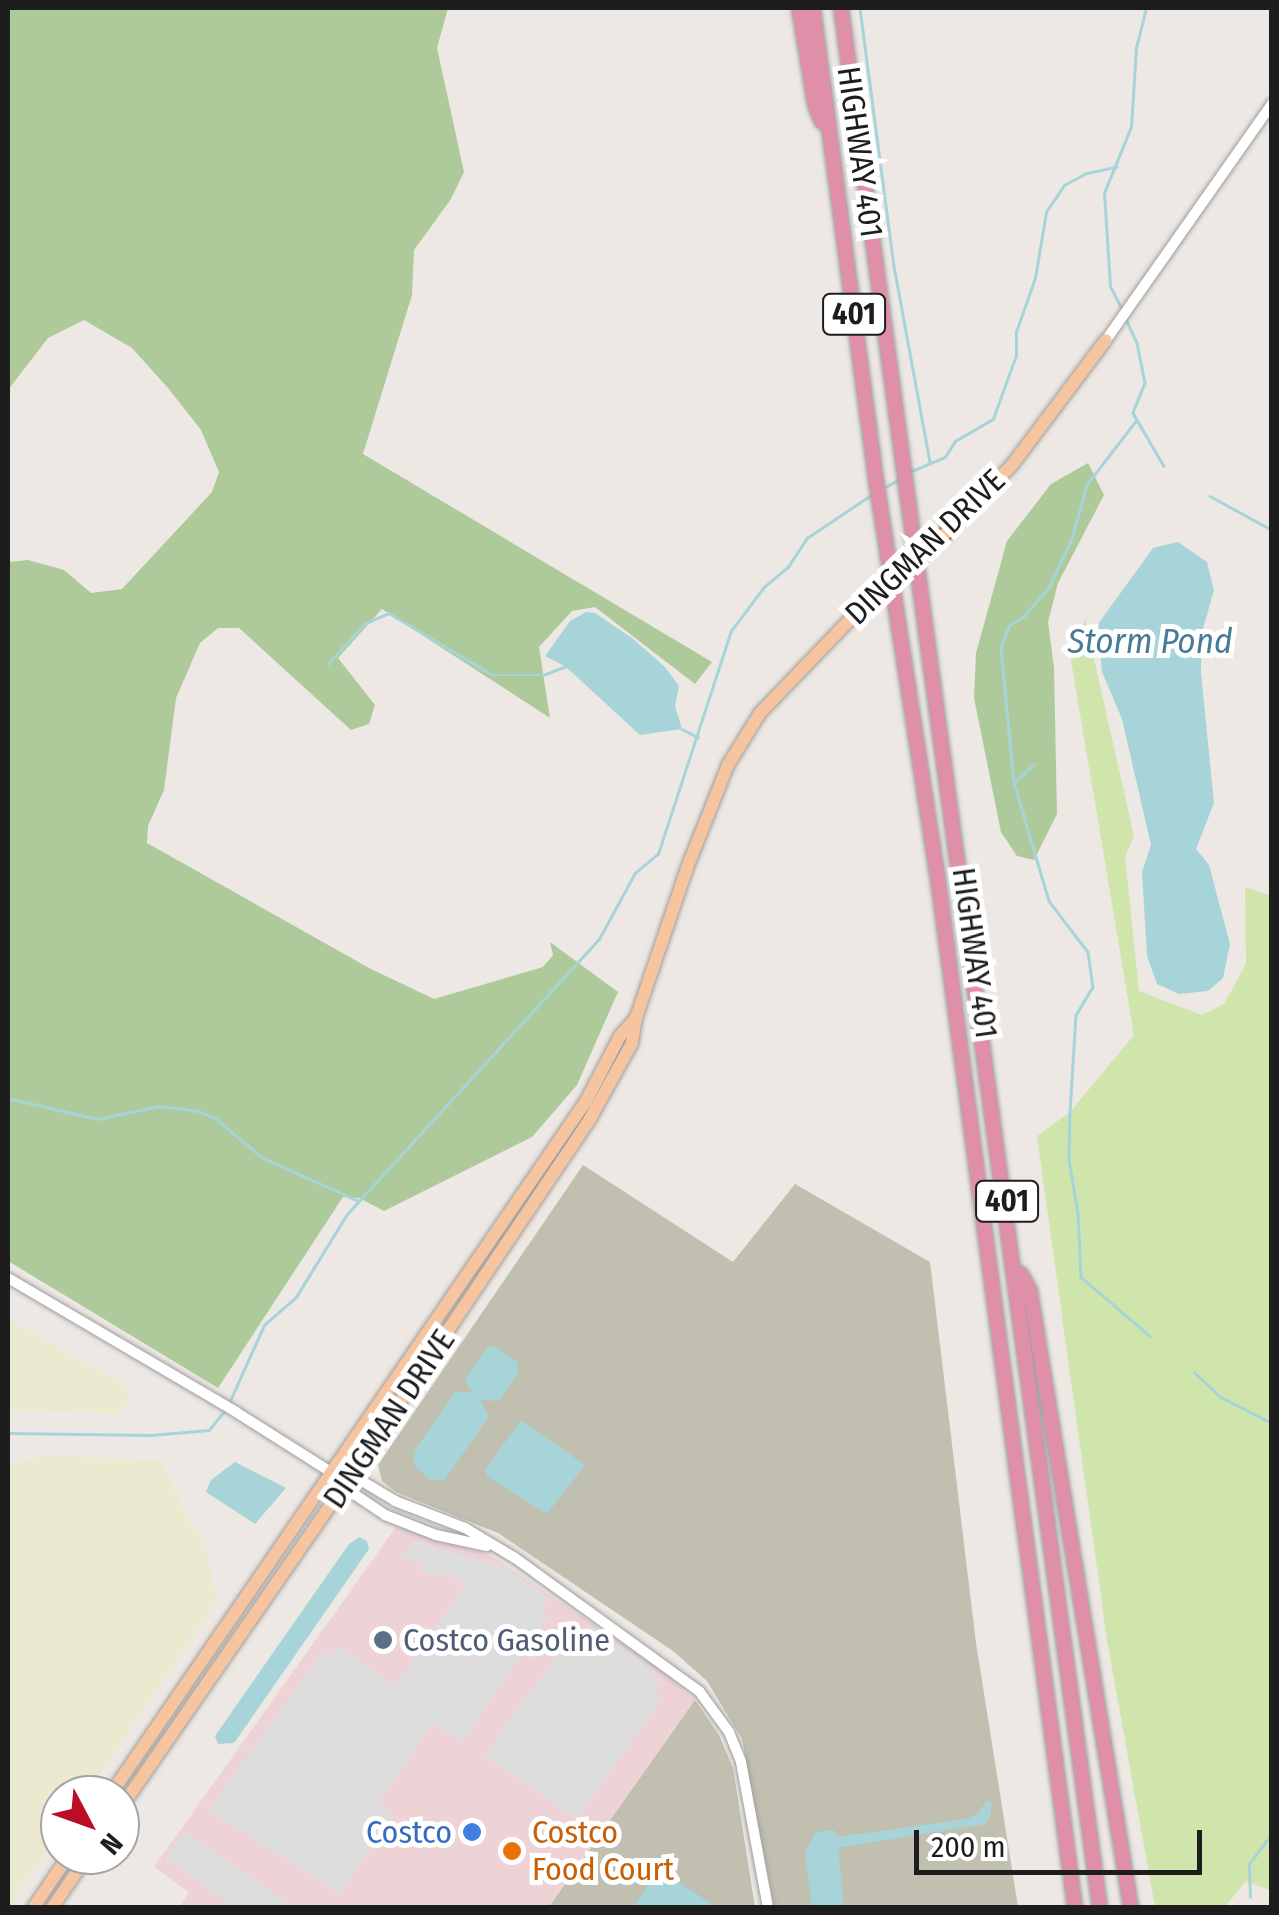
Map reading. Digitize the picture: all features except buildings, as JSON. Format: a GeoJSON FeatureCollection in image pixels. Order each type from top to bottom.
{"type":"FeatureCollection","features":[{"type":"Feature","properties":{"kind":"highway"},"geometry":{"type":"LineString","coordinates":[[798,8],[815,106],[830,141]]}},
{"type":"Feature","properties":{"kind":"highway","name":"HIGHWAY 401"},"geometry":{"type":"LineString","coordinates":[[813,8],[881,515],[937,872],[1072,1908]]}},
{"type":"Feature","properties":{"kind":"highway","name":"HIGHWAY 401"},"geometry":{"type":"LineString","coordinates":[[841,8],[1016,1264],[1100,1908]]}},
{"type":"Feature","properties":{"kind":"highway"},"geometry":{"type":"LineString","coordinates":[[1016,1264],[1030,1291],[1131,1908]]}},
{"type":"Feature","properties":{"kind":"main road","name":"DINGMAN DRIVE"},"geometry":{"type":"LineString","coordinates":[[140,1780],[590,1119],[632,1044],[636,1018],[687,868],[728,765],[760,712],[861,608],[948,531],[1023,452],[1106,340]]}},
{"type":"Feature","properties":{"kind":"main road","name":"DINGMAN DRIVE"},"geometry":{"type":"LineString","coordinates":[[124,1775],[586,1101],[620,1036],[636,1018]]}},
{"type":"Feature","properties":{"kind":"main road"},"geometry":{"type":"LineString","coordinates":[[33,1908],[55,1875]]}},
{"type":"Feature","properties":{"kind":"main road"},"geometry":{"type":"LineString","coordinates":[[52,1908],[74,1875]]}},
{"type":"Feature","properties":{"kind":"street","name":"DINGMAN DRIVE"},"geometry":{"type":"LineString","coordinates":[[1106,340],[1272,104]]}},
{"type":"Feature","properties":{"kind":"street"},"geometry":{"type":"LineString","coordinates":[[8,1278],[218,1400],[332,1472],[354,1494],[406,1524],[492,1547]]}},
{"type":"Feature","properties":{"kind":"street"},"geometry":{"type":"LineString","coordinates":[[345,1481],[362,1482],[395,1502],[464,1528],[514,1558],[657,1658],[710,1704],[729,1732],[741,1762],[768,1908]]}},
{"type":"Feature","properties":{"kind":"shaded area"},"geometry":{"type":"Polygon","coordinates":[[[583,1165],[733,1262],[795,1184],[930,1262],[976,1643],[1018,1907],[774,1907],[742,1739],[707,1681],[673,1651],[498,1533],[396,1492],[382,1481],[378,1465],[583,1165]]]}},
{"type":"Feature","properties":{"kind":"shaded area"},"geometry":{"type":"Polygon","coordinates":[[[8,1319],[127,1386],[130,1399],[118,1414],[8,1410],[8,1319]]]}},
{"type":"Feature","properties":{"kind":"shaded area"},"geometry":{"type":"Polygon","coordinates":[[[47,1455],[161,1461],[190,1522],[205,1542],[217,1602],[100,1775],[40,1775],[40,1861],[8,1907],[8,1466],[47,1455]]]}},
{"type":"Feature","properties":{"kind":"shaded area"},"geometry":{"type":"Polygon","coordinates":[[[396,1527],[492,1556],[660,1669],[695,1700],[548,1907],[179,1907],[189,1892],[154,1867],[396,1527]]]}},
{"type":"Feature","properties":{"kind":"shaded area"},"geometry":{"type":"Polygon","coordinates":[[[414,1540],[509,1570],[549,1600],[541,1612],[547,1617],[462,1743],[433,1723],[378,1804],[395,1815],[339,1894],[209,1810],[323,1652],[330,1657],[337,1648],[396,1685],[467,1581],[450,1577],[450,1572],[442,1576],[419,1572],[421,1563],[400,1558],[414,1540]]]}},
{"type":"Feature","properties":{"kind":"shaded area"},"geometry":{"type":"Polygon","coordinates":[[[590,1625],[657,1671],[652,1679],[661,1685],[655,1694],[661,1699],[577,1820],[485,1756],[572,1633],[580,1638],[590,1625]]]}},
{"type":"Feature","properties":{"kind":"shaded area"},"geometry":{"type":"Polygon","coordinates":[[[695,1700],[719,1735],[733,1768],[755,1907],[548,1908],[695,1700]]]}},
{"type":"Feature","properties":{"kind":"shaded area"},"geometry":{"type":"Polygon","coordinates":[[[185,1832],[292,1907],[235,1907],[166,1859],[185,1832]]]}},
{"type":"Feature","properties":{"kind":"green space"},"geometry":{"type":"Polygon","coordinates":[[[12,8],[448,8],[437,48],[464,172],[451,199],[414,250],[412,295],[363,454],[712,662],[695,684],[595,607],[572,611],[539,647],[550,718],[382,609],[338,658],[375,705],[369,724],[351,730],[239,628],[218,628],[200,643],[176,698],[164,790],[148,826],[147,843],[369,968],[434,999],[543,967],[553,955],[550,942],[618,992],[577,1085],[532,1137],[384,1211],[359,1198],[343,1197],[218,1388],[8,1261],[8,562],[28,560],[64,570],[91,593],[122,589],[212,492],[219,472],[201,430],[168,388],[132,348],[84,320],[48,338],[8,390],[8,14],[12,8]]]}},
{"type":"Feature","properties":{"kind":"green space"},"geometry":{"type":"Polygon","coordinates":[[[1088,463],[1104,495],[1058,583],[1048,622],[1054,668],[1057,814],[1034,860],[1017,856],[1001,832],[974,698],[976,653],[1007,541],[1051,484],[1088,463]]]}},
{"type":"Feature","properties":{"kind":"green space"},"geometry":{"type":"Polygon","coordinates":[[[1085,619],[1134,836],[1125,857],[1139,991],[1202,1015],[1224,1004],[1246,964],[1245,887],[1271,896],[1272,1891],[1246,1881],[1225,1907],[1155,1907],[1107,1640],[1037,1136],[1070,1112],[1134,1035],[1071,660],[1085,619]]]}},
{"type":"Feature","properties":{"kind":"water","name":"Storm Pond"},"geometry":{"type":"Polygon","coordinates":[[[1178,542],[1207,562],[1214,590],[1201,636],[1201,673],[1214,803],[1196,849],[1209,865],[1230,944],[1223,978],[1208,991],[1179,994],[1157,984],[1147,956],[1142,872],[1151,845],[1122,719],[1102,672],[1098,624],[1153,548],[1178,542]]]}},
{"type":"Feature","properties":{"kind":"water"},"geometry":{"type":"Polygon","coordinates":[[[586,612],[595,613],[632,638],[665,667],[679,686],[675,706],[682,729],[640,735],[566,667],[545,656],[570,621],[586,612]]]}},
{"type":"Feature","properties":{"kind":"water"},"geometry":{"type":"Polygon","coordinates":[[[494,1346],[516,1361],[519,1372],[499,1401],[480,1400],[489,1416],[444,1481],[429,1479],[414,1465],[414,1451],[455,1392],[473,1392],[465,1383],[468,1375],[487,1348],[494,1346]]]}},
{"type":"Feature","properties":{"kind":"water"},"geometry":{"type":"Polygon","coordinates":[[[521,1420],[585,1465],[547,1514],[488,1477],[485,1470],[521,1420]]]}},
{"type":"Feature","properties":{"kind":"water"},"geometry":{"type":"Polygon","coordinates":[[[235,1462],[286,1488],[255,1524],[206,1492],[211,1480],[235,1462]]]}},
{"type":"Feature","properties":{"kind":"water"},"geometry":{"type":"Polygon","coordinates":[[[359,1537],[367,1541],[369,1549],[234,1743],[218,1744],[215,1736],[349,1544],[359,1537]]]}},
{"type":"Feature","properties":{"kind":"water"},"geometry":{"type":"Polygon","coordinates":[[[986,1801],[991,1801],[991,1814],[985,1824],[838,1848],[844,1907],[812,1907],[805,1852],[816,1832],[834,1830],[837,1837],[966,1819],[978,1814],[986,1801]]]}},
{"type":"Feature","properties":{"kind":"water"},"geometry":{"type":"Polygon","coordinates":[[[661,1867],[672,1878],[717,1907],[633,1907],[661,1867]]]}},
{"type":"Feature","properties":{"kind":"waterway"},"geometry":{"type":"LineString","coordinates":[[860,8],[894,266],[930,463]]}},
{"type":"Feature","properties":{"kind":"waterway"},"geometry":{"type":"LineString","coordinates":[[1122,310],[1110,286],[1104,193],[1131,127],[1136,48],[1146,8]]}},
{"type":"Feature","properties":{"kind":"waterway"},"geometry":{"type":"LineString","coordinates":[[912,471],[945,457],[955,441],[993,419],[1016,355],[1016,332],[1035,278],[1046,212],[1064,185],[1087,173],[1116,167]]}},
{"type":"Feature","properties":{"kind":"waterway"},"geometry":{"type":"LineString","coordinates":[[1125,317],[1137,343],[1145,383],[1133,413],[1164,466]]}},
{"type":"Feature","properties":{"kind":"waterway"},"geometry":{"type":"LineString","coordinates":[[1137,420],[1087,485],[1072,539],[1049,588],[1025,616],[1009,626],[1001,648],[1014,782],[1049,901],[1088,952],[1093,987],[1076,1015],[1070,1112],[1069,1159],[1078,1213],[1081,1277],[1150,1336]]}},
{"type":"Feature","properties":{"kind":"waterway"},"geometry":{"type":"LineString","coordinates":[[882,489],[901,478]]}},
{"type":"Feature","properties":{"kind":"waterway"},"geometry":{"type":"LineString","coordinates":[[229,1403],[264,1325],[296,1297],[347,1214],[599,939],[635,873],[658,854],[731,631],[764,587],[788,567],[807,538],[871,495]]}},
{"type":"Feature","properties":{"kind":"waterway"},"geometry":{"type":"LineString","coordinates":[[1210,496],[1272,530]]}},
{"type":"Feature","properties":{"kind":"waterway"},"geometry":{"type":"LineString","coordinates":[[328,664],[364,624],[389,613],[493,675],[543,675],[566,666]]}},
{"type":"Feature","properties":{"kind":"waterway"},"geometry":{"type":"LineString","coordinates":[[682,729],[698,737]]}},
{"type":"Feature","properties":{"kind":"waterway"},"geometry":{"type":"LineString","coordinates":[[1015,782],[1034,764]]}},
{"type":"Feature","properties":{"kind":"waterway"},"geometry":{"type":"LineString","coordinates":[[8,1098],[97,1119],[159,1106],[198,1111],[215,1118],[263,1158],[359,1201]]}},
{"type":"Feature","properties":{"kind":"waterway"},"geometry":{"type":"LineString","coordinates":[[1194,1372],[1221,1397],[1272,1423]]}},
{"type":"Feature","properties":{"kind":"waterway"},"geometry":{"type":"LineString","coordinates":[[8,1433],[151,1435],[209,1430],[225,1410]]}},
{"type":"Feature","properties":{"kind":"waterway"},"geometry":{"type":"LineString","coordinates":[[1250,1897],[1249,1864],[1272,1833]]}},
{"type":"Feature","properties":{"kind":"place","name":"Costco Gasoline"},"geometry":{"type":"Point","coordinates":[383,1640]}},
{"type":"Feature","properties":{"kind":"place","name":"Costco"},"geometry":{"type":"Point","coordinates":[472,1832]}},
{"type":"Feature","properties":{"kind":"place","name":"Costco Food Court"},"geometry":{"type":"Point","coordinates":[512,1851]}}]}
